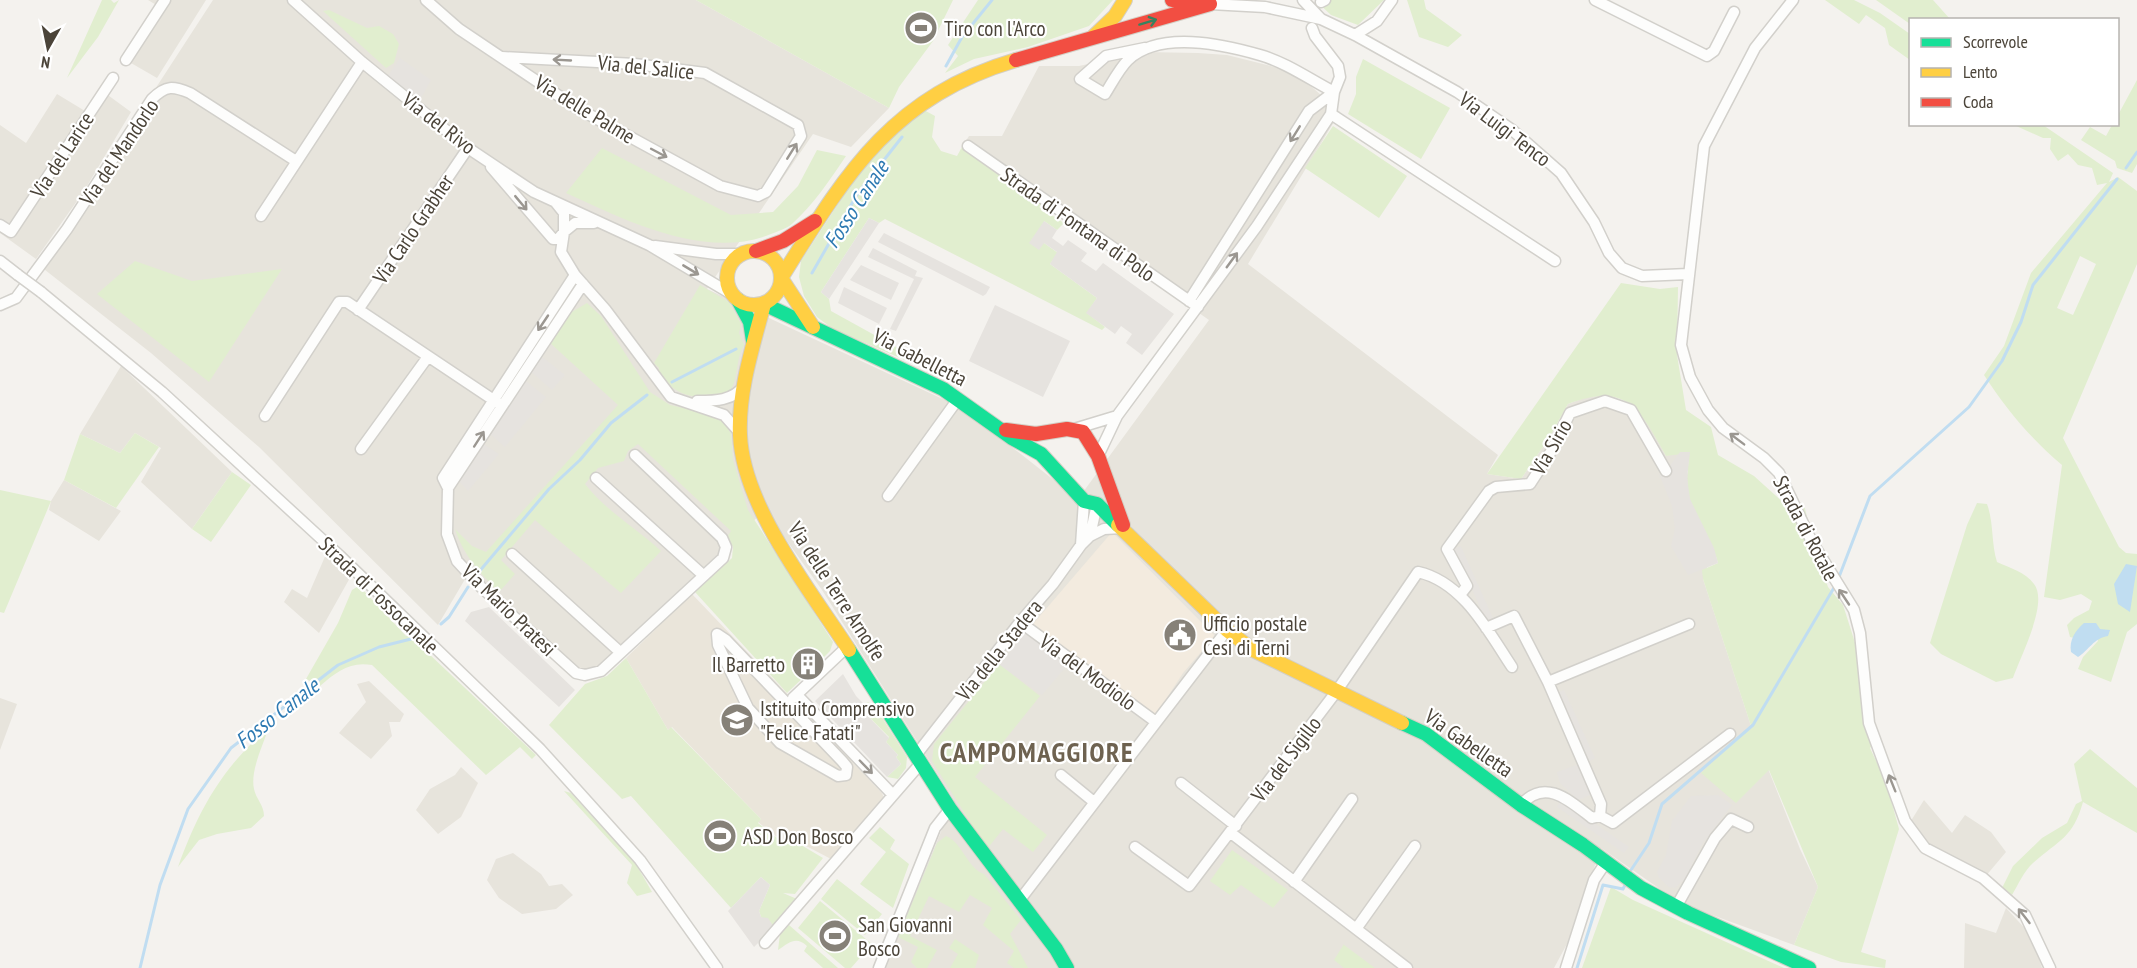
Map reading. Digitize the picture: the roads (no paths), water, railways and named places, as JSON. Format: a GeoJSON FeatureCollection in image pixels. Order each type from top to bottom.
{"type":"FeatureCollection","features":[{"type":"Feature","properties":{"kind":"street"},"geometry":{"type":"LineString","coordinates":[[126,60],[165,0]]}},
{"type":"Feature","properties":{"kind":"street","name":"Via del Rivo"},"geometry":{"type":"LineString","coordinates":[[293,0],[362,62],[468,148],[556,203],[600,223]]}},
{"type":"Feature","properties":{"kind":"street","name":"Via delle Palme"},"geometry":{"type":"LineString","coordinates":[[426,0],[459,29],[577,108],[715,183],[758,196]]}},
{"type":"Feature","properties":{"kind":"street"},"geometry":{"type":"LineString","coordinates":[[1092,38],[1115,16],[1125,0]]}},
{"type":"Feature","properties":{"kind":"street"},"geometry":{"type":"LineString","coordinates":[[1172,0],[1191,5],[1214,2]]}},
{"type":"Feature","properties":{"kind":"street","name":"Via Luigi Tenco"},"geometry":{"type":"LineString","coordinates":[[1303,0],[1321,19]]}},
{"type":"Feature","properties":{"kind":"street"},"geometry":{"type":"LineString","coordinates":[[1355,35],[1377,21],[1392,0]]}},
{"type":"Feature","properties":{"kind":"street"},"geometry":{"type":"LineString","coordinates":[[1595,0],[1707,56],[1714,51],[1734,12]]}},
{"type":"Feature","properties":{"kind":"street","name":"Strada di Rotale"},"geometry":{"type":"LineString","coordinates":[[1793,0],[1755,48],[1704,146],[1681,345],[1690,377],[1708,410],[1723,429],[1764,458],[1779,473],[1812,543],[1854,610],[1860,633],[1869,723],[1905,821],[1925,848],[1983,879],[2025,915],[2050,968]]}},
{"type":"Feature","properties":{"kind":"street"},"geometry":{"type":"LineString","coordinates":[[484,158],[548,235],[558,239],[575,223],[600,223],[649,245],[735,298],[751,305],[764,304],[777,293],[782,278],[817,220],[868,150],[886,132],[937,92],[990,68],[1214,2]]}},
{"type":"Feature","properties":{"kind":"street","name":"Via Luigi Tenco"},"geometry":{"type":"LineString","coordinates":[[1214,2],[1265,7],[1321,19],[1355,35],[1457,92],[1511,129],[1547,159],[1575,193],[1594,222],[1609,253],[1623,268],[1642,276],[1688,274]]}},
{"type":"Feature","properties":{"kind":"street"},"geometry":{"type":"LineString","coordinates":[[1193,304],[1257,226],[1331,114],[1334,92],[1340,77],[1338,66],[1315,36],[1312,28]]}},
{"type":"Feature","properties":{"kind":"street"},"geometry":{"type":"LineString","coordinates":[[1145,48],[1127,61],[1105,94],[1080,79],[1106,56],[1162,43],[1199,44],[1262,55],[1334,92]]}},
{"type":"Feature","properties":{"kind":"street","name":"Via del Salice"},"geometry":{"type":"LineString","coordinates":[[502,57],[636,63],[705,73],[798,125],[801,136],[766,192],[758,196]]}},
{"type":"Feature","properties":{"kind":"street"},"geometry":{"type":"LineString","coordinates":[[261,216],[362,62]]}},
{"type":"Feature","properties":{"kind":"street","name":"Via del Larice"},"geometry":{"type":"LineString","coordinates":[[0,225],[11,232],[113,78]]}},
{"type":"Feature","properties":{"kind":"street","name":"Via del Mandorlo"},"geometry":{"type":"LineString","coordinates":[[0,305],[16,298],[67,229],[152,99],[162,89],[172,86],[190,93],[296,161]]}},
{"type":"Feature","properties":{"kind":"street"},"geometry":{"type":"LineString","coordinates":[[1098,456],[1117,416],[1193,304],[1309,111],[1334,92]]}},
{"type":"Feature","properties":{"kind":"street"},"geometry":{"type":"LineString","coordinates":[[1331,114],[1555,261]]}},
{"type":"Feature","properties":{"kind":"street","name":"Strada di Fontana di Polo"},"geometry":{"type":"LineString","coordinates":[[968,146],[1193,304]]}},
{"type":"Feature","properties":{"kind":"street","name":"Via Carlo Grabher"},"geometry":{"type":"LineString","coordinates":[[358,310],[468,148]]}},
{"type":"Feature","properties":{"kind":"street"},"geometry":{"type":"LineString","coordinates":[[556,203],[564,213],[561,252],[575,275],[605,309],[671,397],[724,414],[740,434]]}},
{"type":"Feature","properties":{"kind":"street"},"geometry":{"type":"LineString","coordinates":[[735,298],[727,277],[729,267],[750,253],[783,241],[817,220]]}},
{"type":"Feature","properties":{"kind":"street"},"geometry":{"type":"LineString","coordinates":[[649,245],[716,254],[750,253],[774,260],[782,278],[816,330]]}},
{"type":"Feature","properties":{"kind":"street"},"geometry":{"type":"LineString","coordinates":[[793,259],[790,278],[796,300]]}},
{"type":"Feature","properties":{"kind":"street","name":"Strada di Fossocanale"},"geometry":{"type":"LineString","coordinates":[[0,261],[162,392],[340,556],[540,749],[640,860],[717,968]]}},
{"type":"Feature","properties":{"kind":"street","name":"Via Mario Pratesi"},"geometry":{"type":"LineString","coordinates":[[497,402],[575,275]]}},
{"type":"Feature","properties":{"kind":"street","name":"Via Mario Pratesi"},"geometry":{"type":"LineString","coordinates":[[583,284],[442,478],[448,488],[447,534],[457,561],[481,587],[576,673],[594,674],[630,646],[723,558],[726,547],[722,538],[635,455]]}},
{"type":"Feature","properties":{"kind":"street","name":"Via delle Terre Arnolfe"},"geometry":{"type":"LineString","coordinates":[[735,298],[750,322],[754,344]]}},
{"type":"Feature","properties":{"kind":"street"},"geometry":{"type":"LineString","coordinates":[[265,416],[339,302],[347,302],[427,358],[497,402]]}},
{"type":"Feature","properties":{"kind":"street","name":"Via delle Terre Arnolfe"},"geometry":{"type":"LineString","coordinates":[[764,304],[754,344],[740,434],[742,452],[758,508],[950,809],[1056,948],[1066,968]]}},
{"type":"Feature","properties":{"kind":"street","name":"Via Gabelletta"},"geometry":{"type":"LineString","coordinates":[[764,304],[904,369],[958,399],[1051,462],[1090,503],[1124,528],[1227,630],[1253,650],[1426,734],[1521,805],[1641,888],[1676,907],[1809,968]]}},
{"type":"Feature","properties":{"kind":"street"},"geometry":{"type":"LineString","coordinates":[[754,344],[769,325],[782,321],[801,323]]}},
{"type":"Feature","properties":{"kind":"street"},"geometry":{"type":"LineString","coordinates":[[361,449],[427,358]]}},
{"type":"Feature","properties":{"kind":"street"},"geometry":{"type":"LineString","coordinates":[[682,400],[727,399],[739,393],[747,383]]}},
{"type":"Feature","properties":{"kind":"street"},"geometry":{"type":"LineString","coordinates":[[888,496],[958,399]]}},
{"type":"Feature","properties":{"kind":"street","name":"Via Sirio"},"geometry":{"type":"LineString","coordinates":[[1460,595],[1467,586],[1447,549],[1489,491],[1496,487],[1530,484],[1552,450],[1570,413],[1605,401],[1631,410],[1666,471]]}},
{"type":"Feature","properties":{"kind":"street"},"geometry":{"type":"LineString","coordinates":[[1074,429],[1117,416]]}},
{"type":"Feature","properties":{"kind":"street","name":"Via Gabelletta"},"geometry":{"type":"LineString","coordinates":[[1001,429],[1022,434],[1074,429],[1088,439],[1098,456],[1124,528]]}},
{"type":"Feature","properties":{"kind":"street"},"geometry":{"type":"LineString","coordinates":[[1051,462],[1048,447],[1059,431]]}},
{"type":"Feature","properties":{"kind":"street"},"geometry":{"type":"LineString","coordinates":[[596,478],[703,575]]}},
{"type":"Feature","properties":{"kind":"street"},"geometry":{"type":"LineString","coordinates":[[1090,503],[1107,496],[1110,489]]}},
{"type":"Feature","properties":{"kind":"street"},"geometry":{"type":"LineString","coordinates":[[1090,503],[1090,536],[1104,529],[1124,528]]}},
{"type":"Feature","properties":{"kind":"street"},"geometry":{"type":"LineString","coordinates":[[1082,545],[1090,503]]}},
{"type":"Feature","properties":{"kind":"street","name":"Via della Stadera"},"geometry":{"type":"LineString","coordinates":[[918,759],[1020,622],[1090,536]]}},
{"type":"Feature","properties":{"kind":"street","name":"Via Mario Pratesi"},"geometry":{"type":"LineString","coordinates":[[512,554],[620,652]]}},
{"type":"Feature","properties":{"kind":"street"},"geometry":{"type":"LineString","coordinates":[[1336,692],[1418,572],[1441,580],[1460,595],[1512,667]]}},
{"type":"Feature","properties":{"kind":"street"},"geometry":{"type":"LineString","coordinates":[[1486,628],[1514,616],[1548,682],[1601,804],[1600,816]]}},
{"type":"Feature","properties":{"kind":"street","name":"Via del Modiolo"},"geometry":{"type":"LineString","coordinates":[[1020,622],[1156,722]]}},
{"type":"Feature","properties":{"kind":"street"},"geometry":{"type":"LineString","coordinates":[[1548,682],[1689,624]]}},
{"type":"Feature","properties":{"kind":"street","name":"Via del Modiolo"},"geometry":{"type":"LineString","coordinates":[[1019,901],[1227,630]]}},
{"type":"Feature","properties":{"kind":"street"},"geometry":{"type":"LineString","coordinates":[[717,634],[726,640],[786,705],[847,767],[846,775],[838,776],[780,743],[754,715],[748,708],[718,645],[717,634]]}},
{"type":"Feature","properties":{"kind":"street"},"geometry":{"type":"LineString","coordinates":[[786,705],[848,646]]}},
{"type":"Feature","properties":{"kind":"street","name":"Via del Sigillo"},"geometry":{"type":"LineString","coordinates":[[1135,847],[1189,886],[1336,692]]}},
{"type":"Feature","properties":{"kind":"street"},"geometry":{"type":"LineString","coordinates":[[796,695],[893,795]]}},
{"type":"Feature","properties":{"kind":"street"},"geometry":{"type":"LineString","coordinates":[[1521,805],[1539,793],[1555,792],[1592,818],[1600,816],[1613,823],[1730,734]]}},
{"type":"Feature","properties":{"kind":"street"},"geometry":{"type":"LineString","coordinates":[[765,943],[893,795],[918,759]]}},
{"type":"Feature","properties":{"kind":"street"},"geometry":{"type":"LineString","coordinates":[[1060,775],[1094,802]]}},
{"type":"Feature","properties":{"kind":"street"},"geometry":{"type":"LineString","coordinates":[[1181,783],[1294,882],[1407,968]]}},
{"type":"Feature","properties":{"kind":"street"},"geometry":{"type":"LineString","coordinates":[[1294,882],[1352,799]]}},
{"type":"Feature","properties":{"kind":"street"},"geometry":{"type":"LineString","coordinates":[[879,968],[935,828],[950,809]]}},
{"type":"Feature","properties":{"kind":"street"},"geometry":{"type":"LineString","coordinates":[[1676,907],[1715,838],[1731,819],[1748,827]]}},
{"type":"Feature","properties":{"kind":"street"},"geometry":{"type":"LineString","coordinates":[[1356,929],[1415,846]]}},
{"type":"Feature","properties":{"kind":"street"},"geometry":{"type":"LineString","coordinates":[[1566,968],[1597,872],[1606,862]]}},
{"type":"Feature","properties":{"kind":"water"},"geometry":{"type":"Polygon","coordinates":[[[2126,564],[2137,566],[2130,612],[2118,604],[2114,584],[2126,564]]]}},
{"type":"Feature","properties":{"kind":"water"},"geometry":{"type":"Polygon","coordinates":[[[2084,623],[2096,623],[2100,629],[2110,630],[2108,636],[2095,642],[2078,657],[2071,652],[2071,644],[2075,633],[2084,623]]]}},
{"type":"Feature","properties":{"kind":"waterway","name":"Fosso Canale"},"geometry":{"type":"LineString","coordinates":[[946,66],[962,37],[992,0]]}},
{"type":"Feature","properties":{"kind":"waterway","name":"Fosso Canale"},"geometry":{"type":"LineString","coordinates":[[812,273],[858,193],[902,137]]}},
{"type":"Feature","properties":{"kind":"waterway"},"geometry":{"type":"LineString","coordinates":[[2126,168],[2137,152]]}},
{"type":"Feature","properties":{"kind":"waterway"},"geometry":{"type":"LineString","coordinates":[[1839,577],[1870,496],[1969,407],[2002,361],[2021,322],[2033,285],[2117,179]]}},
{"type":"Feature","properties":{"kind":"waterway","name":"Fosso Canale"},"geometry":{"type":"LineString","coordinates":[[672,382],[736,349]]}},
{"type":"Feature","properties":{"kind":"waterway","name":"Fosso Canale"},"geometry":{"type":"LineString","coordinates":[[478,573],[549,489],[580,460],[611,423],[647,395]]}},
{"type":"Feature","properties":{"kind":"waterway"},"geometry":{"type":"LineString","coordinates":[[1631,870],[1649,843],[1662,804],[1753,725],[1835,586]]}},
{"type":"Feature","properties":{"kind":"waterway","name":"Fosso Canale"},"geometry":{"type":"LineString","coordinates":[[441,624],[449,617],[468,587]]}},
{"type":"Feature","properties":{"kind":"waterway","name":"Fosso Canale"},"geometry":{"type":"LineString","coordinates":[[140,968],[160,885],[188,809],[231,748],[338,665],[379,647],[411,639]]}},
{"type":"Feature","properties":{"kind":"waterway"},"geometry":{"type":"LineString","coordinates":[[1577,968],[1603,885],[1623,889],[1626,883]]}},
{"type":"Feature","properties":{"kind":"place","name":"Tiro con l'Arco"},"geometry":{"type":"Point","coordinates":[921,28]}},
{"type":"Feature","properties":{"kind":"place","name":"Ufficio postale Cesi di Terni"},"geometry":{"type":"Point","coordinates":[1180,635]}},
{"type":"Feature","properties":{"kind":"place","name":"Il Barretto"},"geometry":{"type":"Point","coordinates":[808,664]}},
{"type":"Feature","properties":{"kind":"place","name":"Istituito Comprensivo \"Felice Fatati\""},"geometry":{"type":"Point","coordinates":[737,720]}},
{"type":"Feature","properties":{"kind":"place","name":"ASD Don Bosco"},"geometry":{"type":"Point","coordinates":[720,836]}},
{"type":"Feature","properties":{"kind":"place","name":"San Giovanni Bosco"},"geometry":{"type":"Point","coordinates":[835,936]}},
{"type":"Feature","properties":{"kind":"district","name":"CAMPOMAGGIORE"},"geometry":{"type":"Point","coordinates":[1037,752]}}]}
